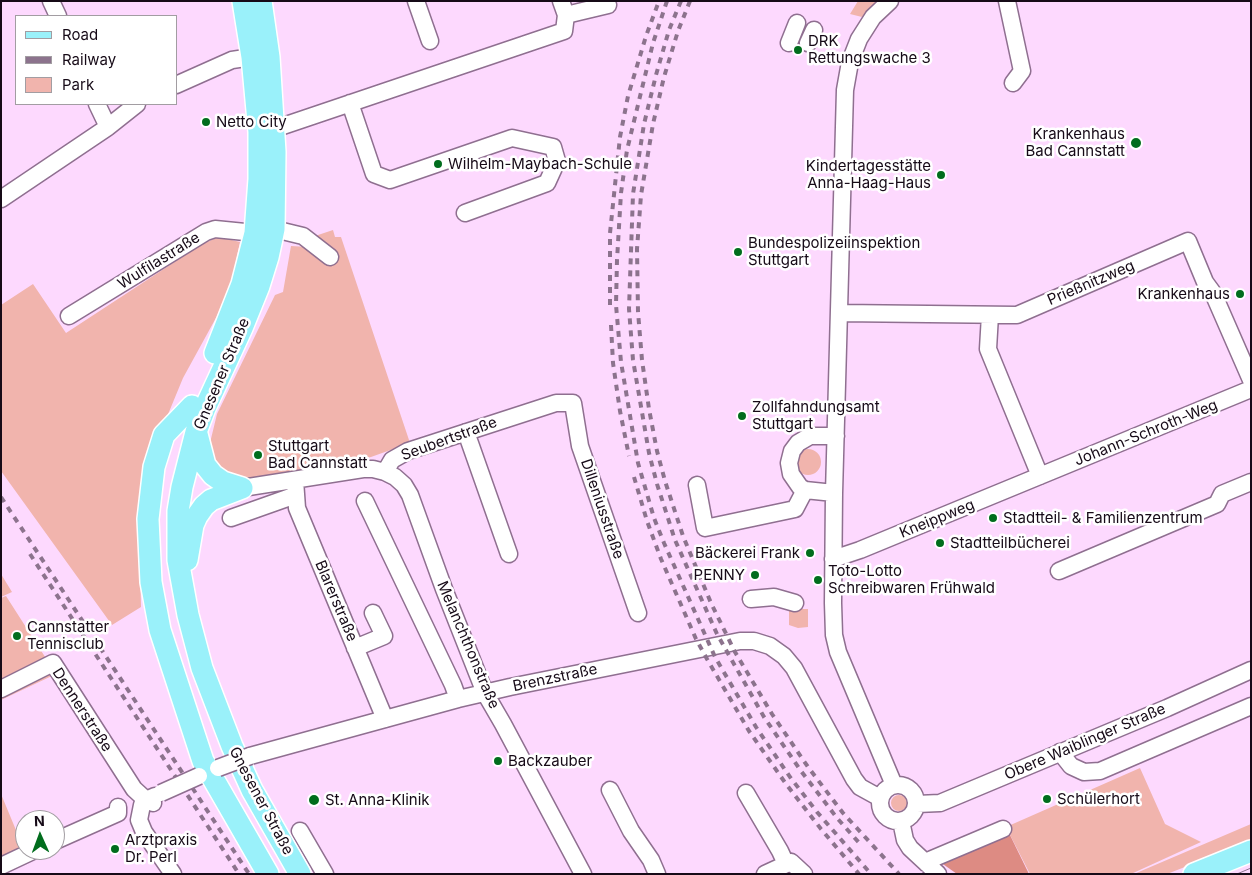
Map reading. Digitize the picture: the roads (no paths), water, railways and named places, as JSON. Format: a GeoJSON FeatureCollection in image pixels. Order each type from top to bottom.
{"type":"FeatureCollection","features":[{"type":"Feature","properties":{"kind":"main road","name":"Gnesener Straße"},"geometry":{"type":"LineString","coordinates":[[243,1],[252,58],[259,132],[260,179],[268,258],[242,328],[196,432],[178,511],[178,560],[188,615],[202,668],[232,746],[260,805],[300,874]]}},
{"type":"Feature","properties":{"kind":"main road","name":"Gnesener Straße"},"geometry":{"type":"LineString","coordinates":[[261,1],[269,57],[276,181],[265,231],[242,284],[226,329],[192,406],[178,447],[167,501],[166,555],[176,616],[198,692],[249,804],[289,874]]}},
{"type":"Feature","properties":{"kind":"main road"},"geometry":{"type":"LineString","coordinates":[[192,406],[164,435],[154,467],[148,519],[151,582],[160,630],[200,753],[208,772],[268,874]]}},
{"type":"Feature","properties":{"kind":"main road"},"geometry":{"type":"LineString","coordinates":[[196,432],[205,465],[213,475],[223,482],[242,488]]}},
{"type":"Feature","properties":{"kind":"main road"},"geometry":{"type":"LineString","coordinates":[[182,582],[193,525],[197,516],[211,500],[242,488]]}},
{"type":"Feature","properties":{"kind":"main road"},"geometry":{"type":"LineString","coordinates":[[1194,874],[1251,851]]}},
{"type":"Feature","properties":{"kind":"street"},"geometry":{"type":"LineString","coordinates":[[51,1],[58,15]]}},
{"type":"Feature","properties":{"kind":"street"},"geometry":{"type":"LineString","coordinates":[[416,1],[430,41]]}},
{"type":"Feature","properties":{"kind":"street"},"geometry":{"type":"LineString","coordinates":[[890,1],[873,17],[859,39],[850,62],[845,90],[833,559],[834,635],[838,652],[894,784]]}},
{"type":"Feature","properties":{"kind":"street"},"geometry":{"type":"LineString","coordinates":[[1007,1],[1022,71],[1013,83]]}},
{"type":"Feature","properties":{"kind":"street"},"geometry":{"type":"LineString","coordinates":[[274,129],[564,31],[564,8],[608,5]]}},
{"type":"Feature","properties":{"kind":"street"},"geometry":{"type":"LineString","coordinates":[[178,83],[232,60],[252,58]]}},
{"type":"Feature","properties":{"kind":"street"},"geometry":{"type":"LineString","coordinates":[[350,102],[374,174],[390,180],[512,138],[553,148],[557,161],[547,183],[464,213]]}},
{"type":"Feature","properties":{"kind":"street"},"geometry":{"type":"LineString","coordinates":[[97,105],[108,127]]}},
{"type":"Feature","properties":{"kind":"street"},"geometry":{"type":"LineString","coordinates":[[1,199],[108,127],[136,105]]}},
{"type":"Feature","properties":{"kind":"street","name":"Wulfilastraße"},"geometry":{"type":"LineString","coordinates":[[70,316],[206,232],[215,229],[265,231],[303,236],[330,258]]}},
{"type":"Feature","properties":{"kind":"street","name":"Prießnitzweg"},"geometry":{"type":"LineString","coordinates":[[840,313],[1017,315],[1188,241],[1251,380]]}},
{"type":"Feature","properties":{"kind":"street"},"geometry":{"type":"LineString","coordinates":[[990,315],[988,349],[1040,476]]}},
{"type":"Feature","properties":{"kind":"street","name":"Johann-Schroth-Weg"},"geometry":{"type":"LineString","coordinates":[[1040,476],[1251,390]]}},
{"type":"Feature","properties":{"kind":"street","name":"Seubertstraße"},"geometry":{"type":"LineString","coordinates":[[242,488],[296,494],[363,469],[385,472],[392,460],[408,451],[556,403],[573,403]]}},
{"type":"Feature","properties":{"kind":"street","name":"Dilleniusstraße"},"geometry":{"type":"LineString","coordinates":[[573,403],[580,446],[638,613]]}},
{"type":"Feature","properties":{"kind":"street"},"geometry":{"type":"LineString","coordinates":[[466,432],[509,554]]}},
{"type":"Feature","properties":{"kind":"street"},"geometry":{"type":"LineString","coordinates":[[834,493],[805,490],[796,483],[789,463],[792,451],[798,442],[810,436],[836,436]]}},
{"type":"Feature","properties":{"kind":"street","name":"Melanchthonstraße"},"geometry":{"type":"LineString","coordinates":[[385,472],[395,477],[404,485],[410,495],[444,589],[485,693],[583,874]]}},
{"type":"Feature","properties":{"kind":"street","name":"Kneippweg"},"geometry":{"type":"LineString","coordinates":[[833,559],[860,550],[1040,476]]}},
{"type":"Feature","properties":{"kind":"street"},"geometry":{"type":"LineString","coordinates":[[1059,571],[1217,504],[1222,494],[1251,482]]}},
{"type":"Feature","properties":{"kind":"street"},"geometry":{"type":"LineString","coordinates":[[697,485],[705,528],[796,509],[805,490]]}},
{"type":"Feature","properties":{"kind":"street"},"geometry":{"type":"LineString","coordinates":[[231,518],[296,494]]}},
{"type":"Feature","properties":{"kind":"street","name":"Blarerstraße"},"geometry":{"type":"LineString","coordinates":[[296,494],[385,719]]}},
{"type":"Feature","properties":{"kind":"street","name":"Melanchthonstraße"},"geometry":{"type":"LineString","coordinates":[[365,501],[458,699]]}},
{"type":"Feature","properties":{"kind":"street"},"geometry":{"type":"LineString","coordinates":[[751,599],[774,597],[795,603]]}},
{"type":"Feature","properties":{"kind":"street"},"geometry":{"type":"LineString","coordinates":[[356,648],[384,636],[374,613]]}},
{"type":"Feature","properties":{"kind":"street","name":"Brenzstraße"},"geometry":{"type":"LineString","coordinates":[[154,799],[208,772],[250,756],[458,699],[740,641],[754,641],[770,646],[784,656],[794,668],[860,788],[880,798]]}},
{"type":"Feature","properties":{"kind":"street","name":"Dennerstraße"},"geometry":{"type":"LineString","coordinates":[[1,689],[53,663],[134,789],[154,799]]}},
{"type":"Feature","properties":{"kind":"street","name":"Obere Waiblinger Straße"},"geometry":{"type":"LineString","coordinates":[[917,804],[940,803],[1167,708],[1251,670]]}},
{"type":"Feature","properties":{"kind":"street"},"geometry":{"type":"LineString","coordinates":[[1060,752],[1071,766],[1084,772],[1100,771],[1251,706]]}},
{"type":"Feature","properties":{"kind":"street"},"geometry":{"type":"LineString","coordinates":[[894,784],[904,785],[912,790],[917,804],[914,813],[902,821],[892,820],[884,814],[880,806],[880,798],[894,784]]}},
{"type":"Feature","properties":{"kind":"street"},"geometry":{"type":"LineString","coordinates":[[610,790],[631,831],[651,860],[657,874]]}},
{"type":"Feature","properties":{"kind":"street"},"geometry":{"type":"LineString","coordinates":[[746,793],[786,864]]}},
{"type":"Feature","properties":{"kind":"street"},"geometry":{"type":"LineString","coordinates":[[154,799],[142,805],[145,822],[144,832],[173,874]]}},
{"type":"Feature","properties":{"kind":"street"},"geometry":{"type":"LineString","coordinates":[[65,836],[118,810],[145,822]]}},
{"type":"Feature","properties":{"kind":"street"},"geometry":{"type":"LineString","coordinates":[[902,821],[905,840],[910,848],[932,869]]}},
{"type":"Feature","properties":{"kind":"street"},"geometry":{"type":"LineString","coordinates":[[932,869],[932,859],[1003,829]]}},
{"type":"Feature","properties":{"kind":"street"},"geometry":{"type":"LineString","coordinates":[[300,831],[325,874]]}},
{"type":"Feature","properties":{"kind":"street"},"geometry":{"type":"LineString","coordinates":[[1,866],[15,859]]}},
{"type":"Feature","properties":{"kind":"street"},"geometry":{"type":"LineString","coordinates":[[764,874],[791,862],[804,874]]}},
{"type":"Feature","properties":{"kind":"tram line"},"geometry":{"type":"LineString","coordinates":[[1237,874],[1251,868]]}},
{"type":"Feature","properties":{"kind":"railway"},"geometry":{"type":"LineString","coordinates":[[610,305],[610,233],[620,137],[628,96],[646,36],[659,1]]}},
{"type":"Feature","properties":{"kind":"railway"},"geometry":{"type":"LineString","coordinates":[[667,1],[653,43],[627,150],[621,193],[616,305],[621,362],[638,463],[654,518],[715,657],[756,727],[790,777],[817,812],[871,874]]}},
{"type":"Feature","properties":{"kind":"railway"},"geometry":{"type":"LineString","coordinates":[[681,1],[669,30],[656,75],[644,124],[633,194],[629,309],[633,360],[649,453],[675,540],[717,634],[764,717],[801,771],[837,818],[861,845]]}},
{"type":"Feature","properties":{"kind":"railway"},"geometry":{"type":"LineString","coordinates":[[690,1],[678,31],[664,77],[653,124],[641,195],[637,249],[638,312],[642,360],[657,451],[683,536],[711,603],[735,652],[772,714],[808,767],[843,813],[899,874]]}},
{"type":"Feature","properties":{"kind":"railway"},"geometry":{"type":"LineString","coordinates":[[611,325],[613,363],[629,456]]}},
{"type":"Feature","properties":{"kind":"railway"},"geometry":{"type":"LineString","coordinates":[[634,477],[661,559],[696,639],[707,659],[749,731],[786,784],[859,874]]}},
{"type":"Feature","properties":{"kind":"railway"},"geometry":{"type":"LineString","coordinates":[[1,497],[249,874]]}},
{"type":"Feature","properties":{"kind":"railway"},"geometry":{"type":"LineString","coordinates":[[30,554],[239,874]]}},
{"type":"Feature","properties":{"kind":"place","name":"DRK Rettungswache 3"},"geometry":{"type":"Point","coordinates":[798,50]}},
{"type":"Feature","properties":{"kind":"place","name":"Netto City"},"geometry":{"type":"Point","coordinates":[206,122]}},
{"type":"Feature","properties":{"kind":"place","name":"Krankenhaus Bad Cannstatt"},"geometry":{"type":"Point","coordinates":[1136,143]}},
{"type":"Feature","properties":{"kind":"place","name":"Wilhelm-Maybach-Schule"},"geometry":{"type":"Point","coordinates":[438,164]}},
{"type":"Feature","properties":{"kind":"place","name":"Kindertagesstätte Anna-Haag-Haus"},"geometry":{"type":"Point","coordinates":[941,175]}},
{"type":"Feature","properties":{"kind":"place","name":"Bundespolizeiinspektion Stuttgart"},"geometry":{"type":"Point","coordinates":[738,252]}},
{"type":"Feature","properties":{"kind":"place","name":"Krankenhaus"},"geometry":{"type":"Point","coordinates":[1240,294]}},
{"type":"Feature","properties":{"kind":"place","name":"Zollfahndungsamt Stuttgart"},"geometry":{"type":"Point","coordinates":[742,416]}},
{"type":"Feature","properties":{"kind":"place","name":"Stuttgart Bad Cannstatt"},"geometry":{"type":"Point","coordinates":[258,455]}},
{"type":"Feature","properties":{"kind":"place","name":"Stadtteil- & Familienzentrum"},"geometry":{"type":"Point","coordinates":[993,518]}},
{"type":"Feature","properties":{"kind":"place","name":"Stadtteilbücherei"},"geometry":{"type":"Point","coordinates":[940,543]}},
{"type":"Feature","properties":{"kind":"place","name":"Bäckerei Frank"},"geometry":{"type":"Point","coordinates":[810,553]}},
{"type":"Feature","properties":{"kind":"place","name":"PENNY"},"geometry":{"type":"Point","coordinates":[755,575]}},
{"type":"Feature","properties":{"kind":"place","name":"Toto-Lotto Schreibwaren Frühwald"},"geometry":{"type":"Point","coordinates":[818,580]}},
{"type":"Feature","properties":{"kind":"place","name":"Cannstatter Tennisclub"},"geometry":{"type":"Point","coordinates":[17,636]}},
{"type":"Feature","properties":{"kind":"place","name":"Backzauber"},"geometry":{"type":"Point","coordinates":[498,761]}},
{"type":"Feature","properties":{"kind":"place","name":"Schülerhort"},"geometry":{"type":"Point","coordinates":[1047,799]}},
{"type":"Feature","properties":{"kind":"place","name":"St. Anna-Klinik"},"geometry":{"type":"Point","coordinates":[314,800]}},
{"type":"Feature","properties":{"kind":"place","name":"Arztpraxis Dr. Perl"},"geometry":{"type":"Point","coordinates":[115,849]}}]}
